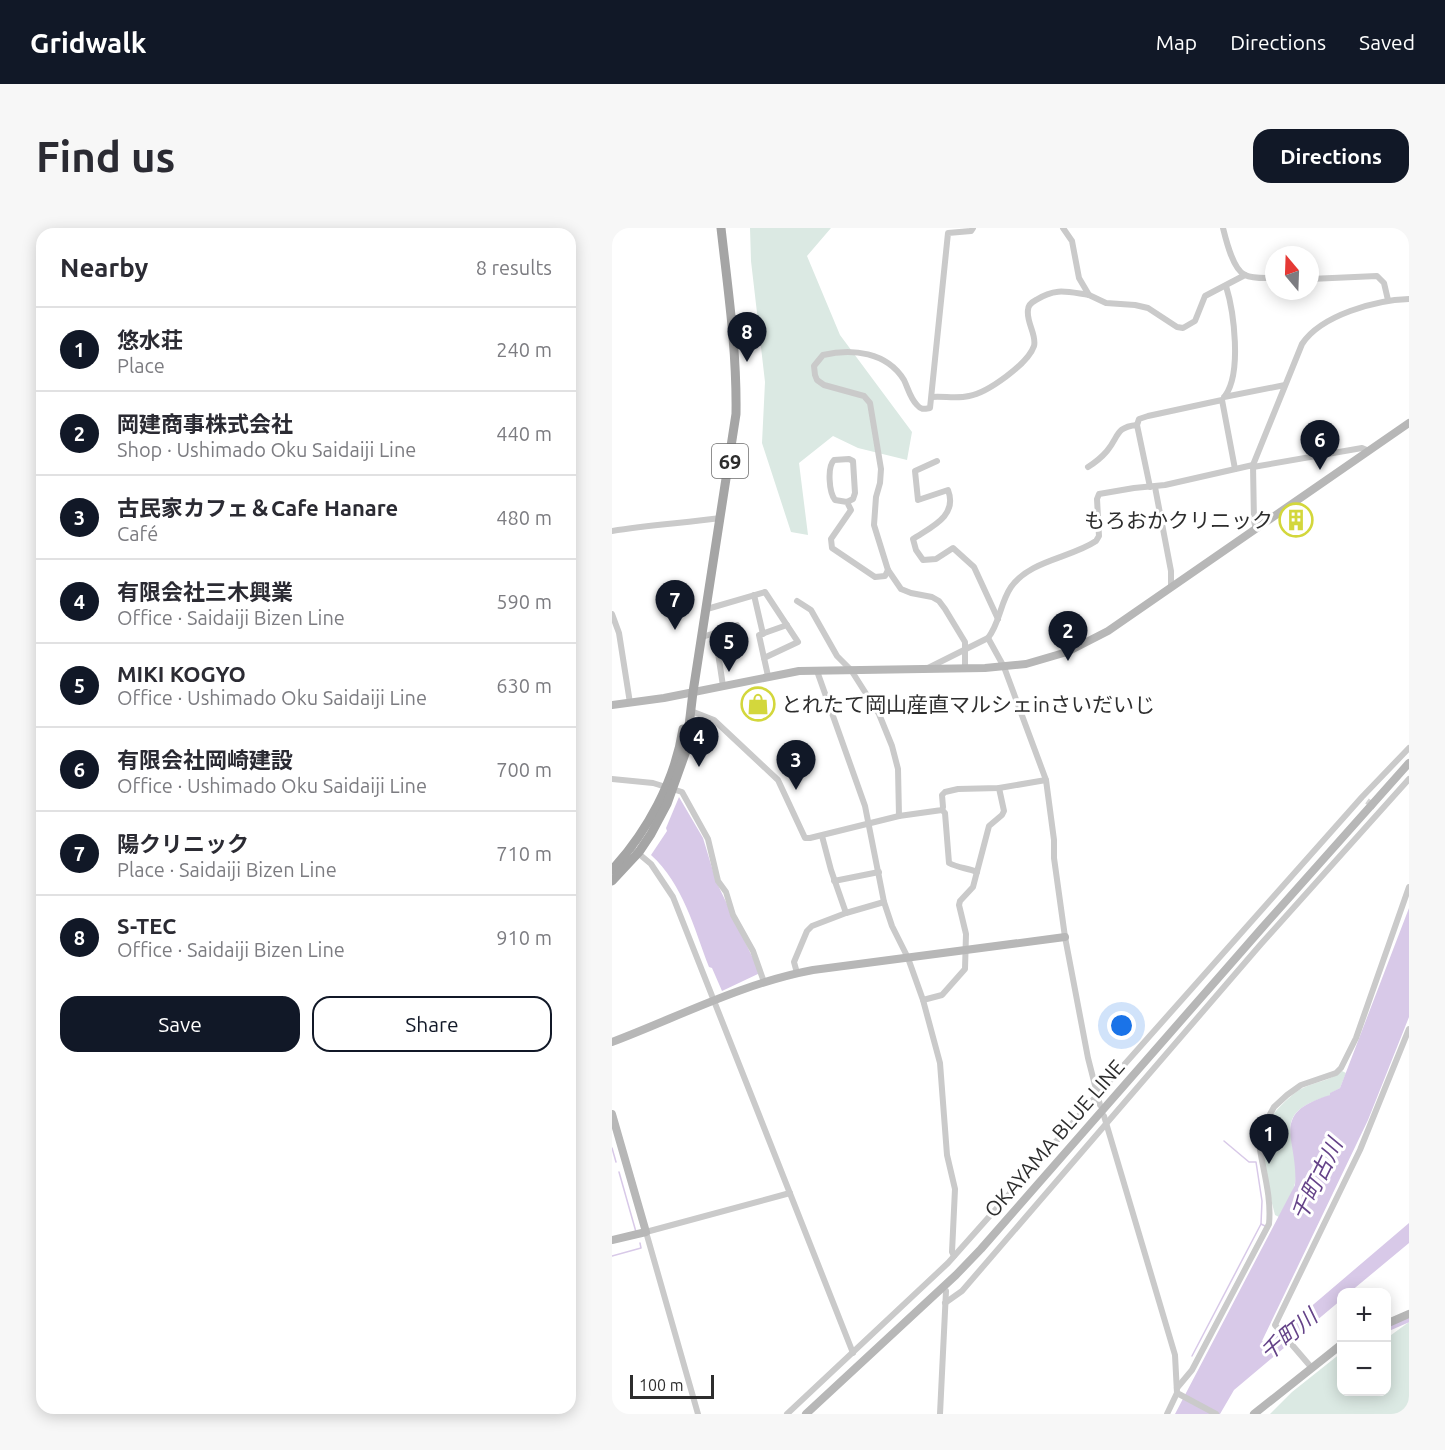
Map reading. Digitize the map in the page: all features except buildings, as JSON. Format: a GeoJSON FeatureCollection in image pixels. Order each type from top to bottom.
{"type":"FeatureCollection","features":[{"type":"Feature","properties":{"kind":"main road","name":"69"},"geometry":{"type":"LineString","coordinates":[[670,787],[686,751],[736,414],[734,336],[721,228]]}},
{"type":"Feature","properties":{"kind":"main road"},"geometry":{"type":"LineString","coordinates":[[612,705],[799,671],[1004,667],[1050,658],[1108,631],[1409,423]]}},
{"type":"Feature","properties":{"kind":"main road","name":"69"},"geometry":{"type":"LineString","coordinates":[[612,881],[667,804],[686,710],[693,692]]}},
{"type":"Feature","properties":{"kind":"main road","name":"OKAYAMA BLUE LINE"},"geometry":{"type":"LineString","coordinates":[[806,1414],[981,1250],[1409,763]]}},
{"type":"Feature","properties":{"kind":"main road","name":"69"},"geometry":{"type":"LineString","coordinates":[[612,870],[636,850]]}},
{"type":"Feature","properties":{"kind":"main road"},"geometry":{"type":"LineString","coordinates":[[612,1042],[764,982],[797,973],[1065,937]]}},
{"type":"Feature","properties":{"kind":"main road"},"geometry":{"type":"LineString","coordinates":[[612,1114],[646,1232],[612,1240]]}},
{"type":"Feature","properties":{"kind":"main road"},"geometry":{"type":"LineString","coordinates":[[1391,1322],[1409,1314]]}},
{"type":"Feature","properties":{"kind":"main road"},"geometry":{"type":"LineString","coordinates":[[1254,1414],[1337,1347]]}},
{"type":"Feature","properties":{"kind":"street"},"geometry":{"type":"LineString","coordinates":[[965,668],[965,642],[939,601],[901,589],[888,570],[874,525],[881,469],[870,403],[864,396],[824,385],[815,375],[814,366],[823,355],[834,352],[872,354],[899,373],[919,408],[930,408],[948,232],[971,231],[973,228]]}},
{"type":"Feature","properties":{"kind":"street"},"geometry":{"type":"LineString","coordinates":[[1064,228],[1072,241],[1079,278],[1089,294]]}},
{"type":"Feature","properties":{"kind":"street"},"geometry":{"type":"LineString","coordinates":[[1223,228],[1237,267],[1245,275]]}},
{"type":"Feature","properties":{"kind":"street"},"geometry":{"type":"LineString","coordinates":[[932,397],[947,395],[967,397],[984,392],[1022,363],[1034,346],[1028,310],[1030,304],[1044,295],[1058,290],[1089,294],[1106,303],[1148,308],[1172,325],[1183,328],[1198,318],[1205,296],[1245,275],[1265,277]]}},
{"type":"Feature","properties":{"kind":"street"},"geometry":{"type":"LineString","coordinates":[[1319,279],[1377,276],[1384,283],[1388,300]]}},
{"type":"Feature","properties":{"kind":"street"},"geometry":{"type":"LineString","coordinates":[[1226,286],[1231,304],[1234,357],[1230,388],[1224,398],[1235,469]]}},
{"type":"Feature","properties":{"kind":"street"},"geometry":{"type":"LineString","coordinates":[[1256,529],[1253,466],[1306,337],[1350,311],[1388,300],[1409,299]]}},
{"type":"Feature","properties":{"kind":"street"},"geometry":{"type":"LineString","coordinates":[[1171,587],[1171,571],[1137,425],[1139,419],[1285,385]]}},
{"type":"Feature","properties":{"kind":"street"},"geometry":{"type":"LineString","coordinates":[[1088,467],[1108,450],[1117,434],[1126,426],[1137,425]]}},
{"type":"Feature","properties":{"kind":"street"},"geometry":{"type":"LineString","coordinates":[[924,669],[988,638],[995,630],[1011,586],[1023,575],[1096,541],[1099,536],[1097,499],[1099,494],[1153,487],[1235,469],[1362,448],[1369,451]]}},
{"type":"Feature","properties":{"kind":"street"},"geometry":{"type":"LineString","coordinates":[[849,459],[854,464],[854,496],[847,502],[833,499],[830,466],[834,460],[849,459]]}},
{"type":"Feature","properties":{"kind":"street"},"geometry":{"type":"LineString","coordinates":[[937,460],[915,471],[918,500],[948,490],[951,497],[945,517],[913,539],[916,550],[923,560],[936,559],[953,548],[974,567],[998,620]]}},
{"type":"Feature","properties":{"kind":"street"},"geometry":{"type":"LineString","coordinates":[[847,502],[850,510],[831,539],[832,548],[875,577],[885,576],[888,570]]}},
{"type":"Feature","properties":{"kind":"street"},"geometry":{"type":"LineString","coordinates":[[612,531],[721,518]]}},
{"type":"Feature","properties":{"kind":"street"},"geometry":{"type":"LineString","coordinates":[[707,609],[765,592],[798,642],[764,658]]}},
{"type":"Feature","properties":{"kind":"street"},"geometry":{"type":"LineString","coordinates":[[754,595],[763,634]]}},
{"type":"Feature","properties":{"kind":"street"},"geometry":{"type":"LineString","coordinates":[[797,601],[811,610],[837,656],[851,670],[879,714],[892,746],[898,769],[898,816]]}},
{"type":"Feature","properties":{"kind":"street"},"geometry":{"type":"LineString","coordinates":[[612,614],[619,633],[630,703]]}},
{"type":"Feature","properties":{"kind":"street"},"geometry":{"type":"LineString","coordinates":[[702,637],[737,625]]}},
{"type":"Feature","properties":{"kind":"street"},"geometry":{"type":"LineString","coordinates":[[768,676],[759,635],[787,625]]}},
{"type":"Feature","properties":{"kind":"street"},"geometry":{"type":"LineString","coordinates":[[715,633],[723,686]]}},
{"type":"Feature","properties":{"kind":"street"},"geometry":{"type":"LineString","coordinates":[[988,638],[1004,667],[1046,780],[1065,937],[1088,1058],[1100,1105]]}},
{"type":"Feature","properties":{"kind":"street"},"geometry":{"type":"LineString","coordinates":[[816,671],[870,825],[884,902],[923,1000],[940,1063],[947,1155],[955,1189],[952,1252],[954,1256]]}},
{"type":"Feature","properties":{"kind":"street"},"geometry":{"type":"LineString","coordinates":[[691,711],[714,720],[778,780],[805,838],[870,825],[898,816],[942,810]]}},
{"type":"Feature","properties":{"kind":"street"},"geometry":{"type":"LineString","coordinates":[[787,1414],[948,1263],[1098,1094],[1247,932],[1409,748]]}},
{"type":"Feature","properties":{"kind":"street"},"geometry":{"type":"LineString","coordinates":[[612,779],[670,787],[682,792],[708,839],[718,880],[726,892],[733,915],[753,951],[764,982]]}},
{"type":"Feature","properties":{"kind":"street"},"geometry":{"type":"LineString","coordinates":[[945,1303],[962,1291],[1259,942],[1377,809],[1409,779]]}},
{"type":"Feature","properties":{"kind":"street"},"geometry":{"type":"LineString","coordinates":[[977,872],[966,867],[956,867],[950,863],[942,795],[958,789],[999,788],[1046,780]]}},
{"type":"Feature","properties":{"kind":"street"},"geometry":{"type":"LineString","coordinates":[[923,1000],[942,995],[965,969],[966,934],[959,905],[973,887],[989,826],[1004,811],[999,788]]}},
{"type":"Feature","properties":{"kind":"street"},"geometry":{"type":"LineString","coordinates":[[822,836],[834,881],[846,913]]}},
{"type":"Feature","properties":{"kind":"street"},"geometry":{"type":"LineString","coordinates":[[636,850],[657,872],[673,897],[853,1353]]}},
{"type":"Feature","properties":{"kind":"street"},"geometry":{"type":"LineString","coordinates":[[834,881],[879,872]]}},
{"type":"Feature","properties":{"kind":"street"},"geometry":{"type":"LineString","coordinates":[[1167,1414],[1177,1391],[1192,1370],[1269,1224],[1269,1196],[1258,1136],[1260,1130],[1274,1107],[1287,1095],[1301,1085],[1336,1073],[1341,1068],[1356,1038],[1409,888]]}},
{"type":"Feature","properties":{"kind":"street"},"geometry":{"type":"LineString","coordinates":[[797,973],[794,962],[807,931],[812,926],[884,902]]}},
{"type":"Feature","properties":{"kind":"street"},"geometry":{"type":"LineString","coordinates":[[1311,1367],[1275,1325],[1360,1150],[1409,1029]]}},
{"type":"Feature","properties":{"kind":"street"},"geometry":{"type":"LineString","coordinates":[[1104,1116],[1175,1355],[1177,1391],[1216,1414]]}},
{"type":"Feature","properties":{"kind":"street"},"geometry":{"type":"LineString","coordinates":[[698,1414],[646,1232],[790,1193]]}},
{"type":"Feature","properties":{"kind":"street"},"geometry":{"type":"LineString","coordinates":[[948,1263],[948,1274]]}},
{"type":"Feature","properties":{"kind":"street"},"geometry":{"type":"LineString","coordinates":[[940,1414],[946,1292]]}},
{"type":"Feature","properties":{"kind":"shaded area"},"geometry":{"type":"Polygon","coordinates":[[[750,228],[831,228],[807,256],[840,335],[912,432],[907,460],[858,448],[833,436],[799,463],[808,535],[791,532],[762,443],[765,382],[751,261],[750,228]]]}},
{"type":"Feature","properties":{"kind":"shaded area"},"geometry":{"type":"Polygon","coordinates":[[[1342,1071],[1346,1073],[1340,1088],[1331,1095],[1310,1103],[1298,1111],[1292,1120],[1290,1130],[1295,1154],[1295,1183],[1279,1217],[1275,1215],[1263,1163],[1261,1136],[1263,1130],[1282,1104],[1299,1090],[1333,1077],[1342,1071]]]}},
{"type":"Feature","properties":{"kind":"shaded area"},"geometry":{"type":"Polygon","coordinates":[[[1409,1322],[1409,1414],[1270,1414],[1292,1392],[1337,1356],[1337,1396],[1391,1396],[1391,1335],[1409,1322]]]}},
{"type":"Feature","properties":{"kind":"water"},"geometry":{"type":"Polygon","coordinates":[[[679,797],[703,838],[716,881],[760,973],[722,991],[712,968],[709,967],[679,893],[671,879],[651,855],[667,831],[666,828],[679,797]]]}},
{"type":"Feature","properties":{"kind":"water"},"geometry":{"type":"Polygon","coordinates":[[[1409,908],[1409,1017],[1368,1120],[1262,1341],[1267,1344],[1409,1223],[1409,1243],[1355,1288],[1337,1288],[1337,1303],[1234,1390],[1220,1414],[1175,1414],[1295,1185],[1290,1130],[1292,1120],[1311,1102],[1330,1095],[1340,1088],[1409,908]]]}},
{"type":"Feature","properties":{"kind":"waterway"},"geometry":{"type":"LineString","coordinates":[[1224,1141],[1249,1162],[1256,1162],[1262,1201],[1261,1224],[1265,1226]]}},
{"type":"Feature","properties":{"kind":"waterway"},"geometry":{"type":"LineString","coordinates":[[612,1148],[616,1162]]}},
{"type":"Feature","properties":{"kind":"waterway"},"geometry":{"type":"LineString","coordinates":[[619,1172],[636,1232]]}},
{"type":"Feature","properties":{"kind":"waterway"},"geometry":{"type":"LineString","coordinates":[[1192,1356],[1261,1224]]}},
{"type":"Feature","properties":{"kind":"waterway"},"geometry":{"type":"LineString","coordinates":[[612,1256],[641,1248],[640,1243]]}},
{"type":"Feature","properties":{"kind":"waterway"},"geometry":{"type":"LineString","coordinates":[[1391,1327],[1409,1319]]}},
{"type":"Feature","properties":{"kind":"tunnel"},"geometry":{"type":"LineString","coordinates":[[1367,801],[1375,807]]}},
{"type":"Feature","properties":{"kind":"place","name":"S-TEC"},"geometry":{"type":"Point","coordinates":[747,362]}},
{"type":"Feature","properties":{"kind":"place","name":"有限会社岡崎建設"},"geometry":{"type":"Point","coordinates":[1320,470]}},
{"type":"Feature","properties":{"kind":"place","name":"もろおかクリニック"},"geometry":{"type":"Point","coordinates":[1296,520]}},
{"type":"Feature","properties":{"kind":"place","name":"陽クリニック"},"geometry":{"type":"Point","coordinates":[675,630]}},
{"type":"Feature","properties":{"kind":"place","name":"岡建商事株式会社"},"geometry":{"type":"Point","coordinates":[1068,661]}},
{"type":"Feature","properties":{"kind":"place","name":"MIKI KOGYO"},"geometry":{"type":"Point","coordinates":[729,672]}},
{"type":"Feature","properties":{"kind":"place","name":"とれたて岡山産直マルシェinさいだいじ"},"geometry":{"type":"Point","coordinates":[758,704]}},
{"type":"Feature","properties":{"kind":"place","name":"有限会社三木興業"},"geometry":{"type":"Point","coordinates":[699,767]}},
{"type":"Feature","properties":{"kind":"place","name":"古民家カフェ＆Cafe Hanare"},"geometry":{"type":"Point","coordinates":[796,790]}},
{"type":"Feature","properties":{"kind":"place","name":"悠水荘"},"geometry":{"type":"Point","coordinates":[1269,1164]}},
{"type":"Feature","properties":{"kind":"water label","name":"千町古川"},"geometry":{"type":"Point","coordinates":[1316,1179]}},
{"type":"Feature","properties":{"kind":"water label","name":"千町川"},"geometry":{"type":"Point","coordinates":[1288,1334]}}]}
